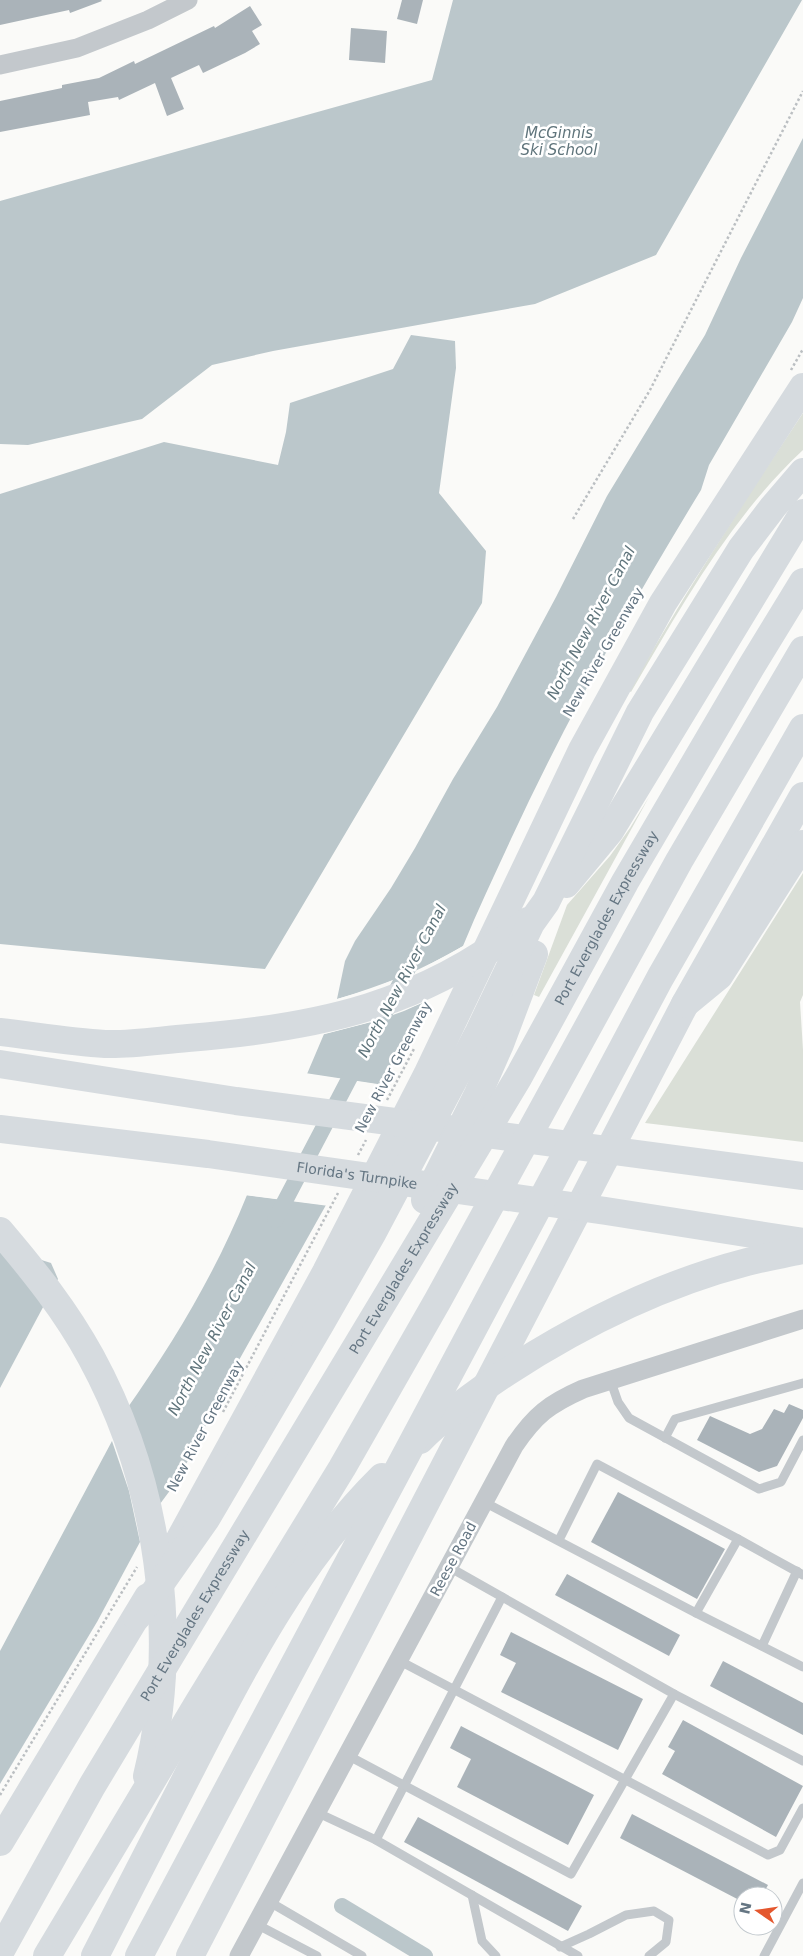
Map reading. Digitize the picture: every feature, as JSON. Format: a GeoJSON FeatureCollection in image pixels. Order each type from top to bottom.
{"type":"FeatureCollection","features":[{"type":"Feature","properties":{"kind":"main road"},"geometry":{"type":"LineString","coordinates":[[0,1842],[137,1617],[321,1280],[427,1075],[582,750],[663,603],[796,379]]}},
{"type":"Feature","properties":{"kind":"main road"},"geometry":{"type":"LineString","coordinates":[[137,1617],[206,1519],[373,1232],[479,1032],[531,923],[546,902],[640,712],[741,549],[778,500],[803,472]]}},
{"type":"Feature","properties":{"kind":"main road"},"geometry":{"type":"LineString","coordinates":[[0,1032],[107,1044],[225,1035],[301,1025],[358,1011],[407,994],[468,964],[508,938],[552,900],[610,831],[803,513]]}},
{"type":"Feature","properties":{"kind":"main road","name":"Port Everglades Expressway"},"geometry":{"type":"LineString","coordinates":[[0,1952],[92,1786],[518,1078],[625,882],[746,675],[803,582]]}},
{"type":"Feature","properties":{"kind":"main road"},"geometry":{"type":"LineString","coordinates":[[47,1956],[342,1468],[438,1300],[679,861],[803,650]]}},
{"type":"Feature","properties":{"kind":"main road"},"geometry":{"type":"LineString","coordinates":[[138,1956],[655,986],[803,728]]}},
{"type":"Feature","properties":{"kind":"main road"},"geometry":{"type":"LineString","coordinates":[[190,1956],[685,1004],[803,796]]}},
{"type":"Feature","properties":{"kind":"main road"},"geometry":{"type":"LineString","coordinates":[[685,1004],[719,976],[803,844]]}},
{"type":"Feature","properties":{"kind":"main road"},"geometry":{"type":"LineString","coordinates":[[346,1365],[406,1238],[478,1094],[500,1044],[543,927],[546,902]]}},
{"type":"Feature","properties":{"kind":"main road"},"geometry":{"type":"LineString","coordinates":[[0,1064],[236,1102],[803,1176]]}},
{"type":"Feature","properties":{"kind":"main road","name":"Florida's Turnpike"},"geometry":{"type":"LineString","coordinates":[[0,1129],[208,1154],[803,1242]]}},
{"type":"Feature","properties":{"kind":"main road"},"geometry":{"type":"LineString","coordinates":[[0,1231],[44,1283],[90,1356],[108,1390],[137,1465],[154,1538],[159,1579],[162,1620],[161,1663],[158,1710],[151,1761],[123,1860],[77,1956]]}},
{"type":"Feature","properties":{"kind":"main road"},"geometry":{"type":"LineString","coordinates":[[95,1956],[230,1693],[266,1629],[295,1583],[331,1534],[377,1482],[428,1432],[480,1390],[528,1358],[582,1328],[629,1304],[688,1281],[747,1262],[803,1250]]}},
{"type":"Feature","properties":{"kind":"street"},"geometry":{"type":"LineString","coordinates":[[0,64],[77,48],[148,20],[188,0]]}},
{"type":"Feature","properties":{"kind":"street","name":"Reese Road"},"geometry":{"type":"LineString","coordinates":[[239,1956],[514,1446],[528,1424],[542,1411],[560,1399],[610,1379],[803,1319]]}},
{"type":"Feature","properties":{"kind":"lane"},"geometry":{"type":"LineString","coordinates":[[610,1379],[618,1402],[628,1418],[759,1489],[781,1482],[803,1440]]}},
{"type":"Feature","properties":{"kind":"lane"},"geometry":{"type":"LineString","coordinates":[[665,1438],[675,1419],[803,1383]]}},
{"type":"Feature","properties":{"kind":"lane"},"geometry":{"type":"LineString","coordinates":[[559,1540],[597,1464],[800,1573],[762,1646]]}},
{"type":"Feature","properties":{"kind":"lane"},"geometry":{"type":"LineString","coordinates":[[484,1502],[803,1667]]}},
{"type":"Feature","properties":{"kind":"lane"},"geometry":{"type":"LineString","coordinates":[[696,1613],[738,1539]]}},
{"type":"Feature","properties":{"kind":"lane"},"geometry":{"type":"LineString","coordinates":[[449,1567],[674,1694],[803,1761]]}},
{"type":"Feature","properties":{"kind":"lane"},"geometry":{"type":"LineString","coordinates":[[376,1840],[403,1784],[502,1597]]}},
{"type":"Feature","properties":{"kind":"lane"},"geometry":{"type":"LineString","coordinates":[[398,1660],[768,1854],[780,1850],[803,1808]]}},
{"type":"Feature","properties":{"kind":"lane"},"geometry":{"type":"LineString","coordinates":[[347,1755],[570,1874],[674,1694]]}},
{"type":"Feature","properties":{"kind":"lane"},"geometry":{"type":"LineString","coordinates":[[316,1812],[376,1840],[578,1956]]}},
{"type":"Feature","properties":{"kind":"lane"},"geometry":{"type":"LineString","coordinates":[[764,1956],[803,1883]]}},
{"type":"Feature","properties":{"kind":"lane"},"geometry":{"type":"LineString","coordinates":[[472,1895],[482,1942],[496,1956]]}},
{"type":"Feature","properties":{"kind":"lane"},"geometry":{"type":"LineString","coordinates":[[268,1901],[362,1956]]}},
{"type":"Feature","properties":{"kind":"lane"},"geometry":{"type":"LineString","coordinates":[[560,1947],[626,1915],[654,1911],[670,1920],[666,1942],[649,1956]]}},
{"type":"Feature","properties":{"kind":"lane"},"geometry":{"type":"LineString","coordinates":[[256,1924],[316,1956]]}},
{"type":"Feature","properties":{"kind":"path"},"geometry":{"type":"LineString","coordinates":[[573,519],[650,390],[803,91]]}},
{"type":"Feature","properties":{"kind":"path"},"geometry":{"type":"LineString","coordinates":[[796,379],[803,349]]}},
{"type":"Feature","properties":{"kind":"path","name":"New River Greenway"},"geometry":{"type":"LineString","coordinates":[[386,1102],[419,1040]]}},
{"type":"Feature","properties":{"kind":"path","name":"New River Greenway"},"geometry":{"type":"LineString","coordinates":[[354,1164],[368,1137]]}},
{"type":"Feature","properties":{"kind":"path","name":"New River Greenway"},"geometry":{"type":"LineString","coordinates":[[220,1419],[340,1190]]}},
{"type":"Feature","properties":{"kind":"path"},"geometry":{"type":"LineString","coordinates":[[0,1795],[137,1566]]}},
{"type":"Feature","properties":{"kind":"shaded area"},"geometry":{"type":"Polygon","coordinates":[[[803,413],[803,450],[777,476],[730,534],[688,596],[631,692],[629,691],[713,550],[803,413]]]}},
{"type":"Feature","properties":{"kind":"shaded area"},"geometry":{"type":"Polygon","coordinates":[[[649,797],[539,997],[534,995],[567,905],[610,856],[649,797]]]}},
{"type":"Feature","properties":{"kind":"shaded area"},"geometry":{"type":"Polygon","coordinates":[[[803,873],[803,995],[800,1002],[803,1050],[803,1142],[645,1123],[803,873]]]}},
{"type":"Feature","properties":{"kind":"water","name":"McGinnis Ski School"},"geometry":{"type":"Polygon","coordinates":[[[453,0],[802,0],[656,255],[535,304],[273,351],[212,365],[142,419],[28,445],[0,444],[0,201],[432,80],[453,0]]]}},
{"type":"Feature","properties":{"kind":"water"},"geometry":{"type":"Polygon","coordinates":[[[803,138],[803,298],[792,322],[709,465],[701,490],[625,618],[578,705],[532,794],[463,946],[433,963],[402,977],[337,999],[345,961],[355,941],[391,888],[453,779],[497,707],[607,496],[705,335],[741,258],[803,138]]]}},
{"type":"Feature","properties":{"kind":"water"},"geometry":{"type":"Polygon","coordinates":[[[411,335],[455,341],[456,368],[439,493],[486,551],[482,603],[265,969],[0,944],[0,494],[164,442],[278,465],[286,432],[290,403],[393,369],[411,335]]]}},
{"type":"Feature","properties":{"kind":"water"},"geometry":{"type":"Polygon","coordinates":[[[422,1003],[381,1085],[307,1074],[324,1034],[378,1020],[422,1003]]]}},
{"type":"Feature","properties":{"kind":"water"},"geometry":{"type":"Polygon","coordinates":[[[247,1195],[326,1205],[220,1394],[199,1440],[177,1481],[157,1508],[126,1410],[161,1359],[193,1306],[222,1252],[247,1195]]]}},
{"type":"Feature","properties":{"kind":"water"},"geometry":{"type":"Polygon","coordinates":[[[0,1247],[51,1263],[58,1279],[0,1388],[0,1247]]]}},
{"type":"Feature","properties":{"kind":"water"},"geometry":{"type":"Polygon","coordinates":[[[112,1441],[129,1491],[140,1542],[97,1622],[0,1784],[0,1651],[112,1441]]]}},
{"type":"Feature","properties":{"kind":"pier"},"geometry":{"type":"Polygon","coordinates":[[[467,944],[465,948],[422,971],[371,991],[337,1001],[334,1000],[371,989],[421,969],[467,944]]]}},
{"type":"Feature","properties":{"kind":"pier"},"geometry":{"type":"Polygon","coordinates":[[[423,1001],[404,1011],[379,1020],[321,1035],[322,1033],[423,1001]]]}},
{"type":"Feature","properties":{"kind":"pier"},"geometry":{"type":"Polygon","coordinates":[[[305,1074],[384,1085],[381,1087],[307,1076],[305,1074]]]}},
{"type":"Feature","properties":{"kind":"pier"},"geometry":{"type":"Polygon","coordinates":[[[247,1192],[326,1203],[329,1206],[244,1195],[247,1192]]]}},
{"type":"Feature","properties":{"kind":"building"},"geometry":{"type":"Polygon","coordinates":[[[0,0],[102,1],[70,13],[69,10],[0,25],[0,0]]]}},
{"type":"Feature","properties":{"kind":"building"},"geometry":{"type":"Polygon","coordinates":[[[402,0],[423,0],[417,24],[397,19],[402,0]]]}},
{"type":"Feature","properties":{"kind":"building"},"geometry":{"type":"Polygon","coordinates":[[[250,6],[262,25],[252,31],[260,44],[203,73],[199,65],[171,78],[184,109],[167,116],[155,83],[119,100],[118,97],[88,102],[90,115],[0,132],[0,101],[62,88],[62,85],[99,78],[134,61],[135,64],[214,26],[215,28],[250,6]]]}},
{"type":"Feature","properties":{"kind":"building"},"geometry":{"type":"Polygon","coordinates":[[[351,28],[387,31],[385,63],[349,60],[351,28]]]}},
{"type":"Feature","properties":{"kind":"building"},"geometry":{"type":"Polygon","coordinates":[[[789,1404],[803,1410],[803,1418],[777,1466],[759,1472],[697,1440],[710,1416],[750,1434],[762,1429],[774,1409],[784,1413],[789,1404]]]}},
{"type":"Feature","properties":{"kind":"building"},"geometry":{"type":"Polygon","coordinates":[[[618,1492],[725,1549],[697,1599],[591,1542],[618,1492]]]}},
{"type":"Feature","properties":{"kind":"building"},"geometry":{"type":"Polygon","coordinates":[[[567,1574],[680,1635],[669,1656],[555,1595],[567,1574]]]}},
{"type":"Feature","properties":{"kind":"building"},"geometry":{"type":"Polygon","coordinates":[[[511,1632],[643,1699],[618,1750],[501,1692],[516,1663],[500,1655],[511,1632]]]}},
{"type":"Feature","properties":{"kind":"building"},"geometry":{"type":"Polygon","coordinates":[[[723,1661],[803,1703],[803,1735],[710,1686],[723,1661]]]}},
{"type":"Feature","properties":{"kind":"building"},"geometry":{"type":"Polygon","coordinates":[[[683,1720],[803,1786],[776,1837],[662,1774],[675,1751],[668,1747],[683,1720]]]}},
{"type":"Feature","properties":{"kind":"building"},"geometry":{"type":"Polygon","coordinates":[[[461,1726],[594,1795],[568,1845],[457,1787],[471,1759],[450,1748],[461,1726]]]}},
{"type":"Feature","properties":{"kind":"building"},"geometry":{"type":"Polygon","coordinates":[[[632,1814],[768,1885],[733,1886],[733,1897],[620,1838],[632,1814]]]}},
{"type":"Feature","properties":{"kind":"building"},"geometry":{"type":"Polygon","coordinates":[[[418,1817],[582,1906],[568,1931],[404,1842],[418,1817]]]}},
{"type":"Feature","properties":{"kind":"waterway","name":"North New River Canal"},"geometry":{"type":"LineString","coordinates":[[371,1039],[414,957]]}},
{"type":"Feature","properties":{"kind":"waterway","name":"North New River Canal"},"geometry":{"type":"LineString","coordinates":[[275,1220],[359,1060]]}},
{"type":"Feature","properties":{"kind":"waterway"},"geometry":{"type":"LineString","coordinates":[[342,1906],[425,1956]]}}]}
